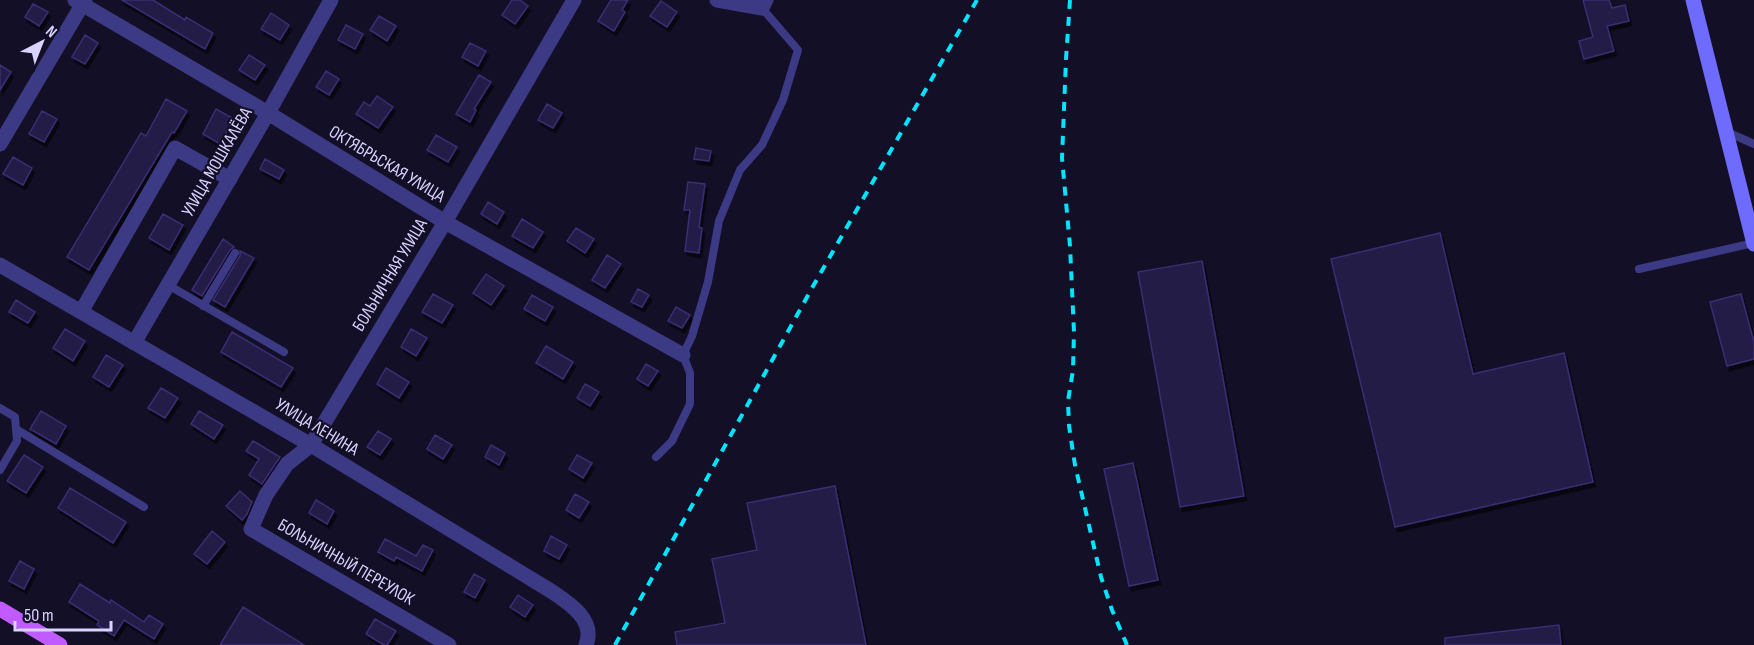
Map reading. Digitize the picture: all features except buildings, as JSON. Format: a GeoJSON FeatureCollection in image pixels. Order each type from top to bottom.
{"type":"FeatureCollection","features":[{"type":"Feature","properties":{"kind":"main road"},"geometry":{"type":"LineString","coordinates":[[1693,0],[1754,243]]}},
{"type":"Feature","properties":{"kind":"main road"},"geometry":{"type":"LineString","coordinates":[[0,609],[60,645]]}},
{"type":"Feature","properties":{"kind":"street","name":"УЛИЦА МОШКАЛЁВА"},"geometry":{"type":"LineString","coordinates":[[134,342],[230,179],[331,0]]}},
{"type":"Feature","properties":{"kind":"street","name":"БОЛЬНИЧНАЯ УЛИЦА"},"geometry":{"type":"LineString","coordinates":[[311,446],[574,0]]}},
{"type":"Feature","properties":{"kind":"street"},"geometry":{"type":"LineString","coordinates":[[717,0],[764,4]]}},
{"type":"Feature","properties":{"kind":"street","name":"ОКТЯБРЬСКАЯ УЛИЦА"},"geometry":{"type":"LineString","coordinates":[[81,2],[445,222],[683,355]]}},
{"type":"Feature","properties":{"kind":"street"},"geometry":{"type":"LineString","coordinates":[[0,144],[81,2]]}},
{"type":"Feature","properties":{"kind":"street"},"geometry":{"type":"LineString","coordinates":[[81,312],[175,148],[230,179]]}},
{"type":"Feature","properties":{"kind":"street","name":"УЛИЦА ЛЕНИНА"},"geometry":{"type":"LineString","coordinates":[[0,265],[311,446],[566,601],[579,612],[587,625],[589,639],[586,645]]}},
{"type":"Feature","properties":{"kind":"street","name":"БОЛЬНИЧНЫЙ ПЕРЕУЛОК"},"geometry":{"type":"LineString","coordinates":[[311,446],[287,464],[266,495],[251,529],[449,645]]}},
{"type":"Feature","properties":{"kind":"lane"},"geometry":{"type":"LineString","coordinates":[[656,457],[672,441],[690,404],[690,373],[683,355],[692,336],[708,282],[719,221],[740,170],[762,145],[779,109],[798,50],[764,4]]}},
{"type":"Feature","properties":{"kind":"lane"},"geometry":{"type":"LineString","coordinates":[[1727,132],[1754,144]]}},
{"type":"Feature","properties":{"kind":"lane"},"geometry":{"type":"LineString","coordinates":[[1639,268],[1754,243]]}},
{"type":"Feature","properties":{"kind":"lane"},"geometry":{"type":"LineString","coordinates":[[204,306],[235,253]]}},
{"type":"Feature","properties":{"kind":"lane"},"geometry":{"type":"LineString","coordinates":[[168,285],[284,352]]}},
{"type":"Feature","properties":{"kind":"lane"},"geometry":{"type":"LineString","coordinates":[[0,408],[15,417],[17,441],[0,470]]}},
{"type":"Feature","properties":{"kind":"lane"},"geometry":{"type":"LineString","coordinates":[[16,429],[144,507]]}},
{"type":"Feature","properties":{"kind":"railway"},"geometry":{"type":"LineString","coordinates":[[615,645],[812,288],[977,0]]}},
{"type":"Feature","properties":{"kind":"railway"},"geometry":{"type":"LineString","coordinates":[[1070,0],[1062,158],[1070,246],[1074,332],[1073,370],[1068,401],[1069,426],[1075,465],[1101,577],[1127,645]]}}]}
